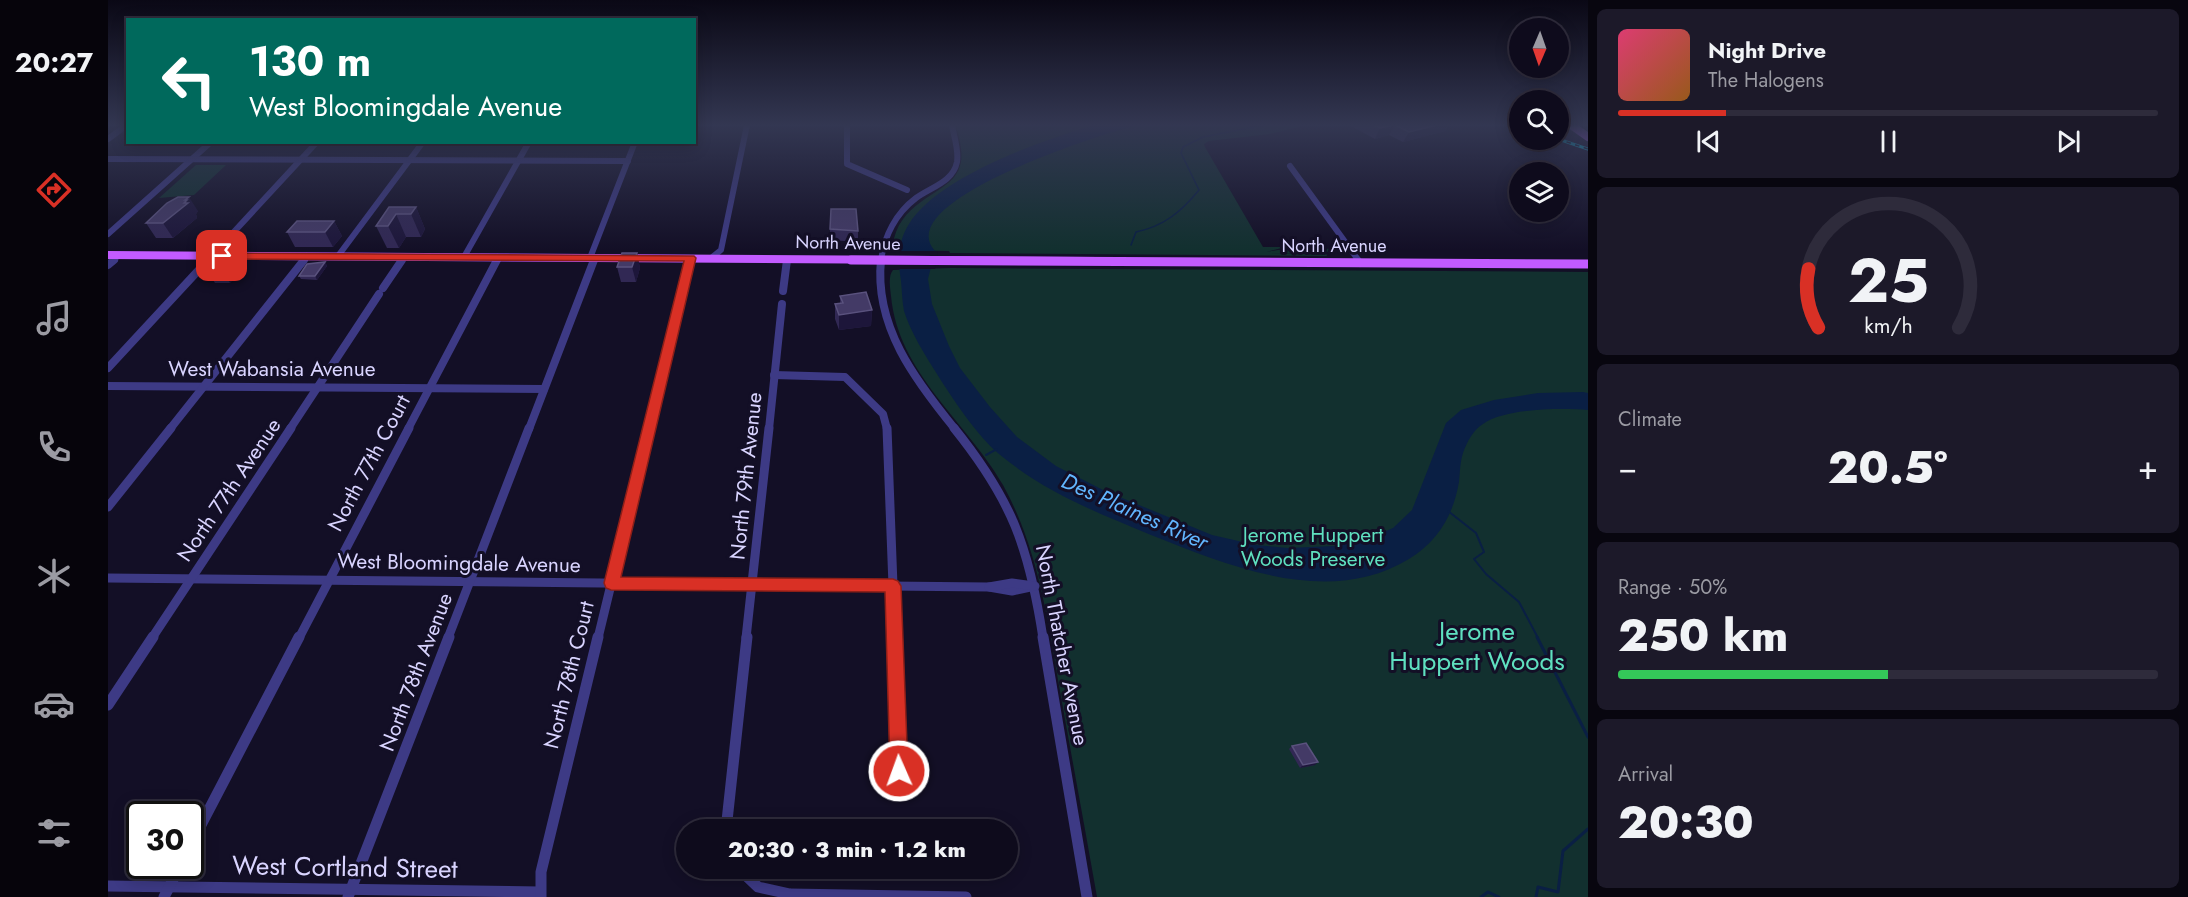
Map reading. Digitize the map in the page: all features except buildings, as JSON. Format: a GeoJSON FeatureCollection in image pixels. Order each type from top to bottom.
{"type":"FeatureCollection","features":[{"type":"Feature","properties":{"kind":"main road","name":"North Avenue"},"geometry":{"type":"LineString","coordinates":[[108,255],[1588,264]]}},
{"type":"Feature","properties":{"kind":"street"},"geometry":{"type":"LineString","coordinates":[[108,234],[184,167]]}},
{"type":"Feature","properties":{"kind":"street"},"geometry":{"type":"LineString","coordinates":[[108,368],[295,167]]}},
{"type":"Feature","properties":{"kind":"street"},"geometry":{"type":"LineString","coordinates":[[338,256],[405,167]]}},
{"type":"Feature","properties":{"kind":"street"},"geometry":{"type":"LineString","coordinates":[[464,257],[515,167]]}},
{"type":"Feature","properties":{"kind":"street","name":"North 78th Avenue"},"geometry":{"type":"LineString","coordinates":[[350,893],[544,389],[626,167]]}},
{"type":"Feature","properties":{"kind":"street"},"geometry":{"type":"LineString","coordinates":[[711,258],[721,250],[738,167]]}},
{"type":"Feature","properties":{"kind":"street"},"geometry":{"type":"LineString","coordinates":[[854,167],[907,189]]}},
{"type":"Feature","properties":{"kind":"street","name":"North Thatcher Avenue"},"geometry":{"type":"LineString","coordinates":[[955,167],[943,182],[910,202],[895,218],[885,240],[880,291],[884,312],[895,342],[918,380],[998,484],[1026,550],[1035,586],[1087,897]]}},
{"type":"Feature","properties":{"kind":"street"},"geometry":{"type":"LineString","coordinates":[[1291,167],[1360,262]]}},
{"type":"Feature","properties":{"kind":"street"},"geometry":{"type":"LineString","coordinates":[[108,265],[119,255]]}},
{"type":"Feature","properties":{"kind":"street"},"geometry":{"type":"LineString","coordinates":[[108,507],[308,256]]}},
{"type":"Feature","properties":{"kind":"street","name":"North 77th Avenue"},"geometry":{"type":"LineString","coordinates":[[108,705],[404,257]]}},
{"type":"Feature","properties":{"kind":"street","name":"North 77th Court"},"geometry":{"type":"LineString","coordinates":[[204,819],[498,257]]}},
{"type":"Feature","properties":{"kind":"street","name":"North 78th Court"},"geometry":{"type":"LineString","coordinates":[[540,894],[541,872],[690,258]]}},
{"type":"Feature","properties":{"kind":"street"},"geometry":{"type":"LineString","coordinates":[[783,291],[787,259]]}},
{"type":"Feature","properties":{"kind":"street","name":"North 79th Avenue"},"geometry":{"type":"LineString","coordinates":[[727,819],[782,304]]}},
{"type":"Feature","properties":{"kind":"street"},"geometry":{"type":"LineString","coordinates":[[774,375],[845,377],[883,414],[887,424],[900,793]]}},
{"type":"Feature","properties":{"kind":"street","name":"West Wabansia Avenue"},"geometry":{"type":"LineString","coordinates":[[108,386],[544,389]]}},
{"type":"Feature","properties":{"kind":"street","name":"West Bloomingdale Avenue"},"geometry":{"type":"LineString","coordinates":[[108,578],[989,587],[1003,591],[1019,591],[1035,586]]}},
{"type":"Feature","properties":{"kind":"street"},"geometry":{"type":"LineString","coordinates":[[750,879],[758,886],[790,894],[966,897]]}},
{"type":"Feature","properties":{"kind":"street","name":"West Cortland Street"},"geometry":{"type":"LineString","coordinates":[[108,886],[166,892],[540,894]]}},
{"type":"Feature","properties":{"kind":"green space"},"geometry":{"type":"Polygon","coordinates":[[[194,167],[224,167],[194,195],[159,198],[194,167]]]}},
{"type":"Feature","properties":{"kind":"green space"},"geometry":{"type":"Polygon","coordinates":[[[960,167],[1217,167],[1263,247],[1286,247],[1266,252],[1290,248],[1342,249],[1328,252],[1267,254],[1326,253],[1327,256],[950,253],[949,251],[893,250],[896,232],[902,220],[911,210],[956,175],[960,167]]]}},
{"type":"Feature","properties":{"kind":"green space","name":"Jerome Huppert Woods Preserve"},"geometry":{"type":"Polygon","coordinates":[[[951,268],[1588,272],[1588,897],[1097,897],[1046,612],[1025,534],[1003,485],[920,373],[906,349],[896,324],[890,285],[890,275],[893,270],[951,268]]]}},
{"type":"Feature","properties":{"kind":"water","name":"Des Plaines River"},"geometry":{"type":"Polygon","coordinates":[[[984,167],[1019,167],[971,191],[943,211],[929,232],[935,251],[928,279],[932,304],[960,368],[1017,437],[1056,466],[1105,491],[1212,535],[1256,545],[1287,548],[1335,546],[1365,540],[1393,528],[1412,510],[1446,423],[1461,410],[1494,400],[1538,393],[1583,392],[1588,393],[1588,410],[1549,409],[1519,412],[1493,419],[1479,427],[1468,441],[1461,460],[1453,506],[1443,526],[1419,552],[1378,573],[1346,580],[1313,581],[1279,577],[1213,559],[1091,510],[1035,480],[991,447],[943,384],[919,344],[904,311],[899,252],[905,231],[923,207],[984,167]]]}},
{"type":"Feature","properties":{"kind":"pier"},"geometry":{"type":"Polygon","coordinates":[[[896,251],[938,251],[935,269],[896,269],[896,251]]]}},
{"type":"Feature","properties":{"kind":"waterway"},"geometry":{"type":"LineString","coordinates":[[1131,245],[1136,232],[1155,226],[1171,217],[1199,190],[1188,167]]}},
{"type":"Feature","properties":{"kind":"waterway"},"geometry":{"type":"LineString","coordinates":[[986,455],[997,449]]}},
{"type":"Feature","properties":{"kind":"waterway"},"geometry":{"type":"LineString","coordinates":[[1448,511],[1476,533],[1484,552],[1474,559],[1486,574],[1519,602],[1538,638]]}},
{"type":"Feature","properties":{"kind":"waterway"},"geometry":{"type":"LineString","coordinates":[[1537,637],[1588,737]]}},
{"type":"Feature","properties":{"kind":"waterway"},"geometry":{"type":"LineString","coordinates":[[1536,897],[1538,887],[1558,892],[1563,851],[1588,829]]}},
{"type":"Feature","properties":{"kind":"waterway"},"geometry":{"type":"LineString","coordinates":[[1481,897],[1488,892],[1499,897]]}},
{"type":"Feature","properties":{"kind":"route"},"geometry":{"type":"LineString","coordinates":[[222,256],[690,258],[611,583],[893,586],[899,771]]}},
{"type":"Feature","properties":{"kind":"park label","name":"Jerome Huppert Woods"},"geometry":{"type":"Point","coordinates":[1477,646]}}]}
